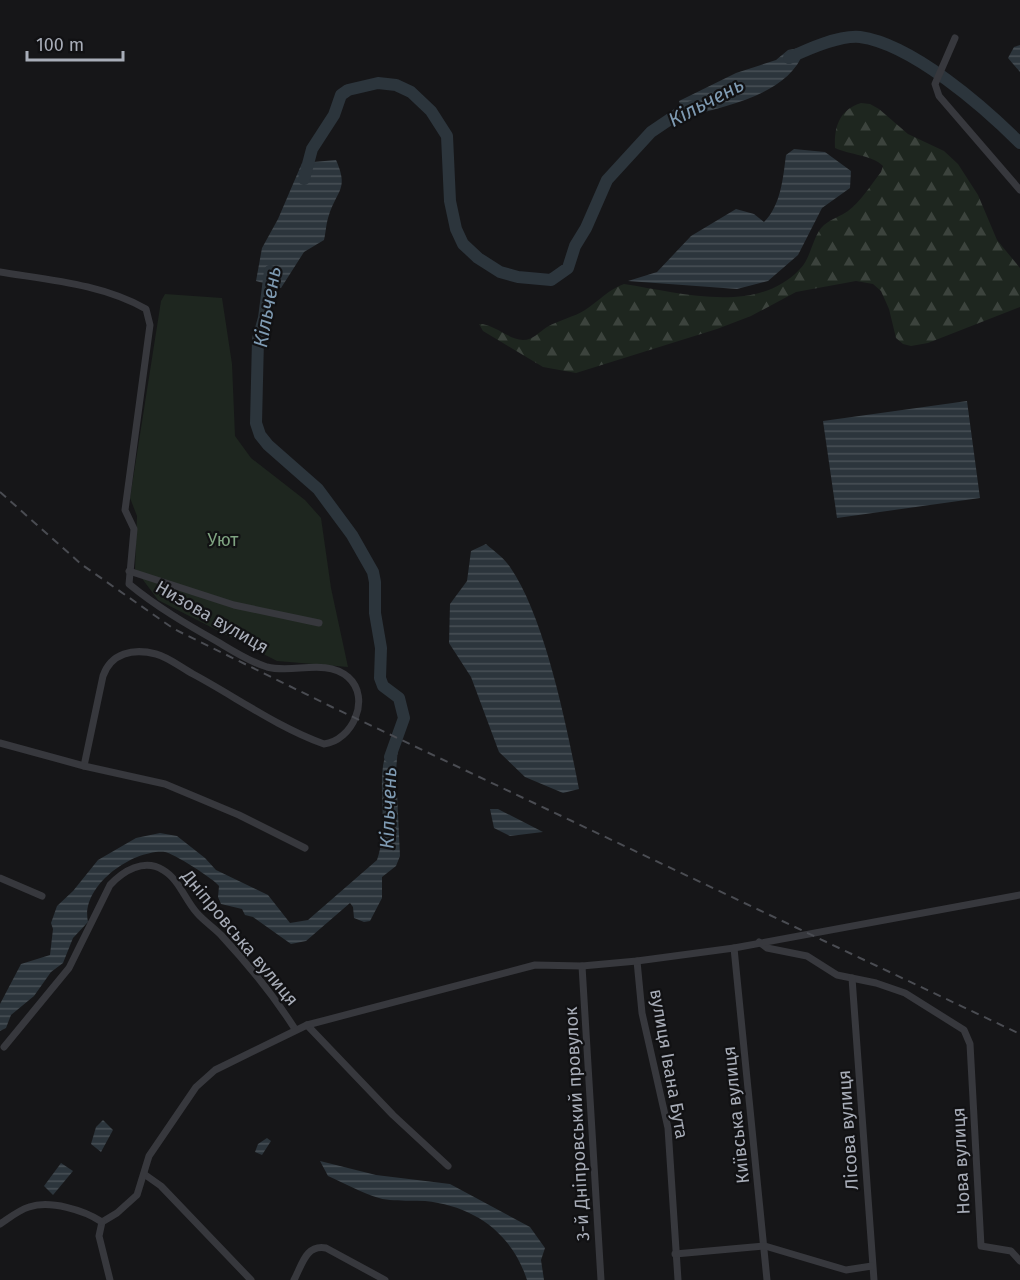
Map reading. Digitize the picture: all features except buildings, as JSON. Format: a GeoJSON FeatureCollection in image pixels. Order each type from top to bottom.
{"type":"FeatureCollection","features":[{"type":"Feature","properties":{"kind":"street"},"geometry":{"type":"LineString","coordinates":[[956,38],[935,84],[939,96],[949,111],[1020,190]]}},
{"type":"Feature","properties":{"kind":"street"},"geometry":{"type":"LineString","coordinates":[[0,272],[78,285],[130,300],[146,309],[150,325],[125,510],[134,529],[129,571],[234,605],[319,623]]}},
{"type":"Feature","properties":{"kind":"street","name":"Низова вулиця"},"geometry":{"type":"LineString","coordinates":[[84,766],[103,676],[107,665],[119,655],[135,652],[157,654],[258,712],[324,744],[336,742],[346,735],[357,711],[356,687],[340,672],[329,668],[267,667],[158,608],[129,584],[129,571]]}},
{"type":"Feature","properties":{"kind":"street"},"geometry":{"type":"LineString","coordinates":[[0,743],[84,766],[165,784],[239,815],[305,848]]}},
{"type":"Feature","properties":{"kind":"street","name":"Дніпровська вулиця"},"geometry":{"type":"LineString","coordinates":[[4,1047],[69,968],[110,885],[120,874],[134,867],[153,866],[163,870],[174,880],[197,914],[221,934],[295,1029]]}},
{"type":"Feature","properties":{"kind":"street"},"geometry":{"type":"LineString","coordinates":[[0,878],[42,896]]}},
{"type":"Feature","properties":{"kind":"street","name":"Дніпровська вулиця"},"geometry":{"type":"LineString","coordinates":[[102,1222],[117,1213],[137,1195],[149,1156],[196,1088],[215,1070],[306,1024],[535,965],[582,966],[734,948],[1020,895]]}},
{"type":"Feature","properties":{"kind":"street"},"geometry":{"type":"LineString","coordinates":[[759,942],[767,948],[807,956],[837,975],[852,978]]}},
{"type":"Feature","properties":{"kind":"street","name":"Київська вулиця"},"geometry":{"type":"LineString","coordinates":[[734,948],[767,1280]]}},
{"type":"Feature","properties":{"kind":"street","name":"вулиця Івана Бута"},"geometry":{"type":"LineString","coordinates":[[637,961],[642,1013],[668,1128],[678,1280]]}},
{"type":"Feature","properties":{"kind":"street","name":"3-й Дніпровський провулок"},"geometry":{"type":"LineString","coordinates":[[582,966],[601,1280]]}},
{"type":"Feature","properties":{"kind":"street","name":"Нова вулиця"},"geometry":{"type":"LineString","coordinates":[[852,978],[905,993],[964,1030],[970,1044],[981,1246],[1011,1251],[1020,1261]]}},
{"type":"Feature","properties":{"kind":"street","name":"Лісова вулиця"},"geometry":{"type":"LineString","coordinates":[[852,978],[874,1280]]}},
{"type":"Feature","properties":{"kind":"street","name":"Дніпровська вулиця"},"geometry":{"type":"LineString","coordinates":[[306,1024],[393,1115],[448,1166]]}},
{"type":"Feature","properties":{"kind":"street"},"geometry":{"type":"LineString","coordinates":[[144,1174],[161,1186],[251,1280]]}},
{"type":"Feature","properties":{"kind":"street"},"geometry":{"type":"LineString","coordinates":[[0,1224],[27,1207],[37,1205],[53,1205],[86,1214],[102,1222],[99,1236],[110,1280]]}},
{"type":"Feature","properties":{"kind":"street"},"geometry":{"type":"LineString","coordinates":[[294,1280],[309,1250],[317,1246],[326,1248],[385,1280]]}},
{"type":"Feature","properties":{"kind":"street"},"geometry":{"type":"LineString","coordinates":[[675,1254],[765,1246],[846,1270],[872,1266]]}},
{"type":"Feature","properties":{"kind":"green space"},"geometry":{"type":"Polygon","coordinates":[[[861,103],[870,104],[879,109],[908,134],[944,151],[958,164],[978,195],[997,240],[1020,268],[1020,307],[928,343],[911,346],[903,344],[896,338],[889,309],[881,291],[873,284],[856,281],[796,292],[751,316],[717,329],[576,373],[543,367],[483,331],[479,324],[490,326],[517,339],[530,339],[547,327],[585,310],[624,284],[692,295],[739,297],[762,292],[782,283],[804,264],[824,225],[852,207],[881,172],[883,166],[878,162],[835,148],[839,120],[848,110],[861,103]]]}},
{"type":"Feature","properties":{"kind":"green space","name":"Уют"},"geometry":{"type":"Polygon","coordinates":[[[165,294],[222,298],[232,364],[235,436],[251,458],[305,500],[321,518],[331,588],[348,667],[277,661],[158,600],[135,569],[137,516],[130,498],[161,301],[165,294]]]}},
{"type":"Feature","properties":{"kind":"water"},"geometry":{"type":"Polygon","coordinates":[[[1020,45],[1020,72],[1008,58],[1014,47],[1020,45]]]}},
{"type":"Feature","properties":{"kind":"water"},"geometry":{"type":"Polygon","coordinates":[[[800,48],[804,51],[796,66],[772,88],[739,102],[690,116],[682,111],[679,101],[736,73],[776,60],[788,50],[800,48]]]}},
{"type":"Feature","properties":{"kind":"water"},"geometry":{"type":"Polygon","coordinates":[[[794,149],[825,152],[851,171],[850,188],[822,208],[798,255],[768,281],[737,289],[628,281],[657,272],[691,236],[736,209],[754,214],[764,222],[778,199],[786,155],[794,149]]]}},
{"type":"Feature","properties":{"kind":"water"},"geometry":{"type":"Polygon","coordinates":[[[336,160],[342,184],[328,218],[324,240],[304,252],[281,288],[256,281],[262,248],[278,219],[302,163],[336,160]]]}},
{"type":"Feature","properties":{"kind":"water"},"geometry":{"type":"Polygon","coordinates":[[[967,401],[980,498],[837,518],[823,421],[967,401]]]}},
{"type":"Feature","properties":{"kind":"water"},"geometry":{"type":"Polygon","coordinates":[[[486,544],[510,567],[523,588],[534,614],[553,674],[579,789],[563,793],[525,777],[499,752],[471,677],[449,643],[450,604],[467,581],[471,551],[486,544]]]}},
{"type":"Feature","properties":{"kind":"water"},"geometry":{"type":"Polygon","coordinates":[[[391,740],[398,748],[396,771],[400,856],[396,866],[382,877],[382,898],[370,921],[364,922],[354,918],[353,907],[350,903],[306,941],[291,944],[253,917],[245,915],[242,909],[221,904],[218,897],[219,886],[184,861],[165,852],[138,857],[124,863],[100,883],[92,895],[88,909],[88,922],[73,938],[63,963],[51,972],[34,996],[11,1015],[6,1028],[0,1031],[0,1004],[21,964],[50,955],[53,929],[51,923],[57,906],[73,891],[98,860],[136,838],[160,833],[177,836],[205,858],[216,870],[268,895],[290,923],[308,920],[377,860],[383,825],[383,766],[391,740]]]}},
{"type":"Feature","properties":{"kind":"water"},"geometry":{"type":"Polygon","coordinates":[[[490,809],[498,809],[543,832],[510,836],[494,828],[490,809]]]}},
{"type":"Feature","properties":{"kind":"water"},"geometry":{"type":"Polygon","coordinates":[[[103,1120],[113,1130],[101,1152],[91,1144],[96,1127],[103,1120]]]}},
{"type":"Feature","properties":{"kind":"water"},"geometry":{"type":"Polygon","coordinates":[[[267,1138],[271,1141],[262,1155],[255,1152],[258,1144],[267,1138]]]}},
{"type":"Feature","properties":{"kind":"water"},"geometry":{"type":"Polygon","coordinates":[[[320,1161],[376,1175],[450,1184],[530,1227],[545,1248],[541,1260],[544,1280],[527,1280],[512,1249],[489,1225],[475,1216],[443,1204],[390,1200],[373,1196],[328,1176],[320,1161]]]}},
{"type":"Feature","properties":{"kind":"water"},"geometry":{"type":"Polygon","coordinates":[[[61,1163],[73,1171],[53,1195],[44,1186],[61,1163]]]}},
{"type":"Feature","properties":{"kind":"waterway","name":"Кільчень"},"geometry":{"type":"LineString","coordinates":[[789,58],[824,43],[843,38],[860,37],[880,42],[902,51],[946,79],[987,112],[1020,143]]}},
{"type":"Feature","properties":{"kind":"waterway","name":"Кільчень"},"geometry":{"type":"LineString","coordinates":[[304,179],[312,149],[334,115],[341,95],[348,90],[378,83],[396,85],[411,92],[431,111],[447,136],[450,201],[456,229],[463,244],[478,258],[500,272],[518,277],[551,280],[568,268],[575,246],[586,228],[607,180],[651,132],[682,111],[696,105]]}},
{"type":"Feature","properties":{"kind":"waterway","name":"Кільчень"},"geometry":{"type":"LineString","coordinates":[[270,271],[264,318],[258,339],[256,423],[260,435],[268,445],[318,489],[352,535],[373,572],[375,613],[381,648],[380,678],[383,686],[399,698],[404,718],[390,757]]}},
{"type":"Feature","properties":{"kind":"railway"},"geometry":{"type":"LineString","coordinates":[[0,492],[81,564],[174,629],[332,707],[1020,1034]]}}]}
